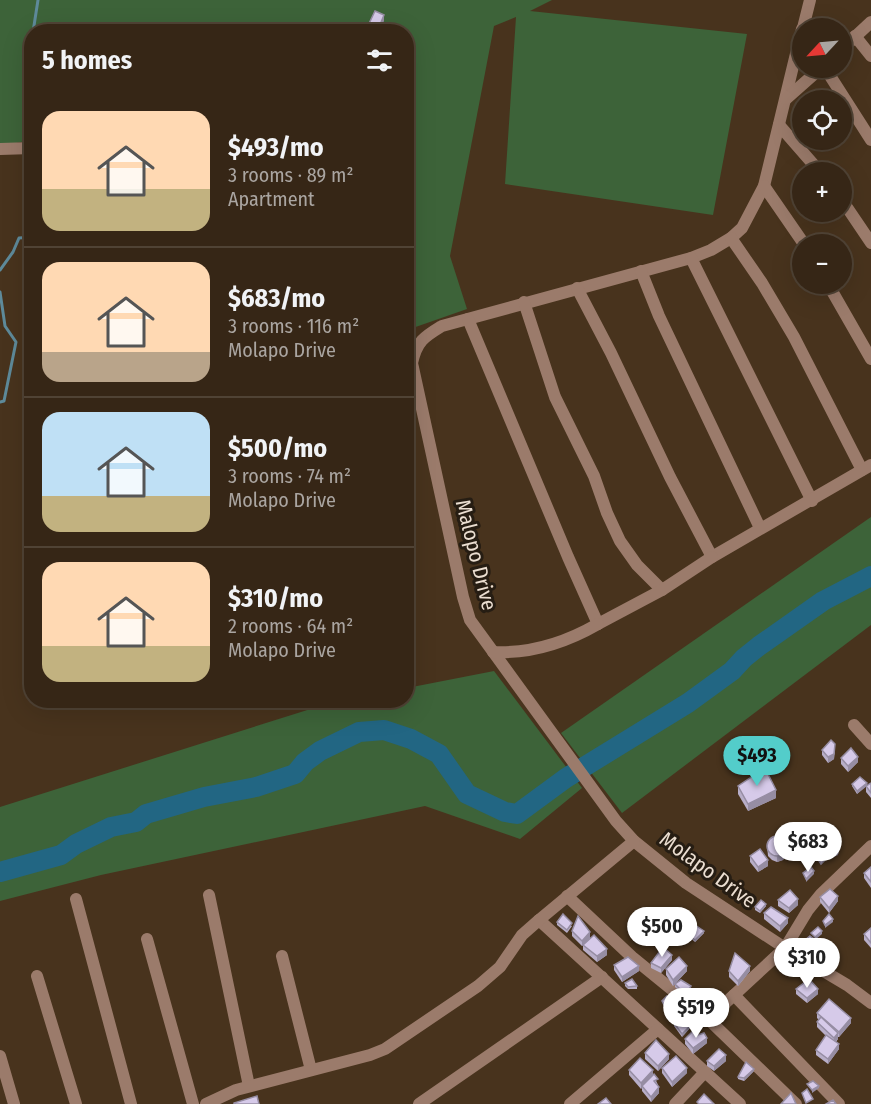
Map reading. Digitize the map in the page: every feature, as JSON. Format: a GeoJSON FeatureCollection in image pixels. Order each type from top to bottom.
{"type":"FeatureCollection","features":[{"type":"Feature","properties":{"kind":"street"},"geometry":{"type":"LineString","coordinates":[[806,18],[810,0]]}},
{"type":"Feature","properties":{"kind":"street"},"geometry":{"type":"LineString","coordinates":[[852,39],[871,22]]}},
{"type":"Feature","properties":{"kind":"street"},"geometry":{"type":"LineString","coordinates":[[855,36],[871,56]]}},
{"type":"Feature","properties":{"kind":"street"},"geometry":{"type":"LineString","coordinates":[[414,351],[425,337],[442,326],[692,258],[731,238],[742,228],[764,186],[792,72]]}},
{"type":"Feature","properties":{"kind":"street"},"geometry":{"type":"LineString","coordinates":[[785,100],[811,78]]}},
{"type":"Feature","properties":{"kind":"street"},"geometry":{"type":"LineString","coordinates":[[830,78],[871,140]]}},
{"type":"Feature","properties":{"kind":"street"},"geometry":{"type":"LineString","coordinates":[[779,125],[811,162]]}},
{"type":"Feature","properties":{"kind":"street"},"geometry":{"type":"LineString","coordinates":[[0,149],[24,148]]}},
{"type":"Feature","properties":{"kind":"street"},"geometry":{"type":"LineString","coordinates":[[764,186],[797,234]]}},
{"type":"Feature","properties":{"kind":"street"},"geometry":{"type":"LineString","coordinates":[[852,215],[871,243]]}},
{"type":"Feature","properties":{"kind":"street"},"geometry":{"type":"LineString","coordinates":[[493,652],[507,653],[548,647],[598,624],[662,590],[760,528],[812,501],[866,468],[762,283],[731,238]]}},
{"type":"Feature","properties":{"kind":"street"},"geometry":{"type":"LineString","coordinates":[[692,258],[812,501]]}},
{"type":"Feature","properties":{"kind":"street"},"geometry":{"type":"LineString","coordinates":[[640,272],[760,528]]}},
{"type":"Feature","properties":{"kind":"street"},"geometry":{"type":"LineString","coordinates":[[577,288],[712,557]]}},
{"type":"Feature","properties":{"kind":"street"},"geometry":{"type":"LineString","coordinates":[[834,294],[871,359]]}},
{"type":"Feature","properties":{"kind":"street"},"geometry":{"type":"LineString","coordinates":[[524,302],[555,397],[594,476],[620,541],[636,565],[662,590]]}},
{"type":"Feature","properties":{"kind":"street"},"geometry":{"type":"LineString","coordinates":[[468,319],[598,624]]}},
{"type":"Feature","properties":{"kind":"street","name":"Malopo Drive"},"geometry":{"type":"LineString","coordinates":[[414,383],[470,620],[595,793]]}},
{"type":"Feature","properties":{"kind":"street"},"geometry":{"type":"LineString","coordinates":[[854,725],[871,744]]}},
{"type":"Feature","properties":{"kind":"street","name":"Molapo Drive"},"geometry":{"type":"LineString","coordinates":[[595,793],[634,841],[686,884],[785,948],[848,985],[871,1003]]}},
{"type":"Feature","properties":{"kind":"street"},"geometry":{"type":"LineString","coordinates":[[206,1104],[249,1086],[370,1055],[385,1049],[478,986],[500,967],[522,935],[538,920],[634,841]]}},
{"type":"Feature","properties":{"kind":"street"},"geometry":{"type":"LineString","coordinates":[[708,1019],[785,948],[808,910],[821,894],[871,846]]}},
{"type":"Feature","properties":{"kind":"street"},"geometry":{"type":"LineString","coordinates":[[209,895],[249,1086]]}},
{"type":"Feature","properties":{"kind":"street"},"geometry":{"type":"LineString","coordinates":[[567,896],[632,957],[708,1019],[796,1104]]}},
{"type":"Feature","properties":{"kind":"street"},"geometry":{"type":"LineString","coordinates":[[76,898],[131,1104]]}},
{"type":"Feature","properties":{"kind":"street"},"geometry":{"type":"LineString","coordinates":[[538,920],[740,1104]]}},
{"type":"Feature","properties":{"kind":"street"},"geometry":{"type":"LineString","coordinates":[[147,939],[193,1104]]}},
{"type":"Feature","properties":{"kind":"street"},"geometry":{"type":"LineString","coordinates":[[282,956],[311,1070]]}},
{"type":"Feature","properties":{"kind":"street"},"geometry":{"type":"LineString","coordinates":[[37,976],[76,1104]]}},
{"type":"Feature","properties":{"kind":"street"},"geometry":{"type":"LineString","coordinates":[[419,1104],[602,977]]}},
{"type":"Feature","properties":{"kind":"street"},"geometry":{"type":"LineString","coordinates":[[734,995],[839,1104]]}},
{"type":"Feature","properties":{"kind":"street"},"geometry":{"type":"LineString","coordinates":[[570,1104],[658,1029]]}},
{"type":"Feature","properties":{"kind":"street"},"geometry":{"type":"LineString","coordinates":[[0,1056],[14,1104]]}},
{"type":"Feature","properties":{"kind":"street"},"geometry":{"type":"LineString","coordinates":[[675,1104],[705,1072]]}},
{"type":"Feature","properties":{"kind":"green space"},"geometry":{"type":"Polygon","coordinates":[[[0,0],[552,0],[530,11],[747,34],[713,215],[505,184],[516,17],[494,26],[450,256],[467,309],[414,328],[414,24],[24,24],[24,141],[0,146],[0,0]]]}},
{"type":"Feature","properties":{"kind":"green space"},"geometry":{"type":"Polygon","coordinates":[[[871,517],[871,625],[622,813],[561,733],[871,517]]]}},
{"type":"Feature","properties":{"kind":"green space"},"geometry":{"type":"Polygon","coordinates":[[[494,671],[582,788],[520,839],[425,806],[101,875],[0,901],[0,807],[314,708],[414,708],[414,687],[494,671]]]}},
{"type":"Feature","properties":{"kind":"building"},"geometry":{"type":"Polygon","coordinates":[[[375,11],[384,15],[380,24],[369,24],[375,11]]]}},
{"type":"Feature","properties":{"kind":"building"},"geometry":{"type":"Polygon","coordinates":[[[831,740],[835,744],[834,754],[828,757],[822,750],[831,740]]]}},
{"type":"Feature","properties":{"kind":"building"},"geometry":{"type":"Polygon","coordinates":[[[851,748],[858,757],[848,766],[841,758],[851,748]]]}},
{"type":"Feature","properties":{"kind":"building"},"geometry":{"type":"Polygon","coordinates":[[[765,768],[776,790],[748,804],[738,786],[765,768]]]}},
{"type":"Feature","properties":{"kind":"building"},"geometry":{"type":"Polygon","coordinates":[[[860,777],[867,783],[857,791],[852,784],[860,777]]]}},
{"type":"Feature","properties":{"kind":"building"},"geometry":{"type":"Polygon","coordinates":[[[871,783],[871,793],[866,786],[871,783]]]}},
{"type":"Feature","properties":{"kind":"building"},"geometry":{"type":"Polygon","coordinates":[[[777,836],[784,839],[787,846],[784,853],[777,856],[770,853],[767,846],[770,839],[777,836]]]}},
{"type":"Feature","properties":{"kind":"building"},"geometry":{"type":"Polygon","coordinates":[[[816,842],[820,850],[812,857],[805,850],[816,842]]]}},
{"type":"Feature","properties":{"kind":"building"},"geometry":{"type":"Polygon","coordinates":[[[835,847],[838,853],[830,857],[826,852],[835,847]]]}},
{"type":"Feature","properties":{"kind":"building"},"geometry":{"type":"Polygon","coordinates":[[[760,849],[768,860],[758,867],[750,856],[760,849]]]}},
{"type":"Feature","properties":{"kind":"building"},"geometry":{"type":"Polygon","coordinates":[[[822,855],[826,859],[821,864],[817,858],[822,855]]]}},
{"type":"Feature","properties":{"kind":"building"},"geometry":{"type":"Polygon","coordinates":[[[811,867],[814,871],[806,879],[803,873],[811,867]]]}},
{"type":"Feature","properties":{"kind":"building"},"geometry":{"type":"Polygon","coordinates":[[[871,867],[871,882],[864,873],[871,867]]]}},
{"type":"Feature","properties":{"kind":"building"},"geometry":{"type":"Polygon","coordinates":[[[830,889],[838,896],[829,908],[820,897],[830,889]]]}},
{"type":"Feature","properties":{"kind":"building"},"geometry":{"type":"Polygon","coordinates":[[[790,890],[798,899],[789,908],[778,900],[790,890]]]}},
{"type":"Feature","properties":{"kind":"building"},"geometry":{"type":"Polygon","coordinates":[[[761,900],[766,904],[760,911],[755,907],[761,900]]]}},
{"type":"Feature","properties":{"kind":"building"},"geometry":{"type":"Polygon","coordinates":[[[771,907],[788,918],[780,926],[764,913],[771,907]]]}},
{"type":"Feature","properties":{"kind":"building"},"geometry":{"type":"Polygon","coordinates":[[[563,914],[572,923],[567,930],[557,922],[563,914]]]}},
{"type":"Feature","properties":{"kind":"building"},"geometry":{"type":"Polygon","coordinates":[[[829,914],[833,919],[825,925],[823,921],[829,914]]]}},
{"type":"Feature","properties":{"kind":"building"},"geometry":{"type":"Polygon","coordinates":[[[578,916],[590,932],[582,941],[572,931],[578,916]]]}},
{"type":"Feature","properties":{"kind":"building"},"geometry":{"type":"Polygon","coordinates":[[[695,925],[704,931],[695,940],[688,934],[695,925]]]}},
{"type":"Feature","properties":{"kind":"building"},"geometry":{"type":"Polygon","coordinates":[[[818,927],[822,931],[815,937],[811,933],[818,927]]]}},
{"type":"Feature","properties":{"kind":"building"},"geometry":{"type":"Polygon","coordinates":[[[871,928],[871,943],[864,934],[871,928]]]}},
{"type":"Feature","properties":{"kind":"building"},"geometry":{"type":"Polygon","coordinates":[[[594,935],[607,949],[597,956],[583,945],[594,935]]]}},
{"type":"Feature","properties":{"kind":"building"},"geometry":{"type":"Polygon","coordinates":[[[810,936],[817,941],[812,948],[805,940],[810,936]]]}},
{"type":"Feature","properties":{"kind":"building"},"geometry":{"type":"Polygon","coordinates":[[[663,947],[672,955],[661,968],[651,963],[663,947]]]}},
{"type":"Feature","properties":{"kind":"building"},"geometry":{"type":"Polygon","coordinates":[[[827,950],[834,957],[827,962],[822,955],[827,950]]]}},
{"type":"Feature","properties":{"kind":"building"},"geometry":{"type":"Polygon","coordinates":[[[735,953],[750,966],[738,981],[729,971],[735,953]]]}},
{"type":"Feature","properties":{"kind":"building"},"geometry":{"type":"Polygon","coordinates":[[[628,957],[639,966],[622,977],[614,965],[628,957]]]}},
{"type":"Feature","properties":{"kind":"building"},"geometry":{"type":"Polygon","coordinates":[[[679,957],[687,966],[673,980],[666,969],[679,957]]]}},
{"type":"Feature","properties":{"kind":"building"},"geometry":{"type":"Polygon","coordinates":[[[632,979],[637,986],[628,987],[625,983],[632,979]]]}},
{"type":"Feature","properties":{"kind":"building"},"geometry":{"type":"Polygon","coordinates":[[[809,979],[818,989],[807,998],[796,989],[809,979]]]}},
{"type":"Feature","properties":{"kind":"building"},"geometry":{"type":"Polygon","coordinates":[[[681,980],[691,986],[686,995],[675,984],[681,980]]]}},
{"type":"Feature","properties":{"kind":"building"},"geometry":{"type":"Polygon","coordinates":[[[703,990],[713,999],[705,1008],[693,997],[703,990]]]}},
{"type":"Feature","properties":{"kind":"building"},"geometry":{"type":"Polygon","coordinates":[[[667,996],[674,1005],[666,1009],[662,1001],[667,996]]]}},
{"type":"Feature","properties":{"kind":"building"},"geometry":{"type":"Polygon","coordinates":[[[829,999],[851,1018],[839,1032],[817,1013],[829,999]]]}},
{"type":"Feature","properties":{"kind":"building"},"geometry":{"type":"Polygon","coordinates":[[[821,1017],[838,1033],[834,1038],[817,1022],[821,1017]]]}},
{"type":"Feature","properties":{"kind":"building"},"geometry":{"type":"Polygon","coordinates":[[[681,1019],[690,1026],[682,1034],[674,1023],[681,1019]]]}},
{"type":"Feature","properties":{"kind":"building"},"geometry":{"type":"Polygon","coordinates":[[[693,1031],[698,1035],[704,1033],[707,1038],[693,1048],[685,1039],[693,1031]]]}},
{"type":"Feature","properties":{"kind":"building"},"geometry":{"type":"Polygon","coordinates":[[[826,1035],[839,1044],[828,1059],[816,1050],[826,1035]]]}},
{"type":"Feature","properties":{"kind":"building"},"geometry":{"type":"Polygon","coordinates":[[[656,1040],[669,1054],[658,1066],[645,1053],[656,1040]]]}},
{"type":"Feature","properties":{"kind":"building"},"geometry":{"type":"Polygon","coordinates":[[[719,1049],[726,1055],[714,1066],[707,1061],[719,1049]]]}},
{"type":"Feature","properties":{"kind":"building"},"geometry":{"type":"Polygon","coordinates":[[[676,1056],[687,1068],[672,1082],[662,1068],[676,1056]]]}},
{"type":"Feature","properties":{"kind":"building"},"geometry":{"type":"Polygon","coordinates":[[[640,1058],[653,1070],[641,1083],[629,1070],[640,1058]]]}},
{"type":"Feature","properties":{"kind":"building"},"geometry":{"type":"Polygon","coordinates":[[[746,1062],[754,1069],[744,1078],[738,1077],[746,1062]]]}},
{"type":"Feature","properties":{"kind":"building"},"geometry":{"type":"Polygon","coordinates":[[[654,1074],[658,1079],[654,1081],[659,1087],[651,1097],[642,1086],[654,1074]]]}},
{"type":"Feature","properties":{"kind":"building"},"geometry":{"type":"Polygon","coordinates":[[[813,1081],[819,1086],[812,1090],[807,1084],[813,1081]]]}},
{"type":"Feature","properties":{"kind":"building"},"geometry":{"type":"Polygon","coordinates":[[[807,1089],[813,1099],[806,1103],[802,1093],[807,1089]]]}},
{"type":"Feature","properties":{"kind":"building"},"geometry":{"type":"Polygon","coordinates":[[[791,1093],[796,1104],[781,1104],[791,1093]]]}},
{"type":"Feature","properties":{"kind":"building"},"geometry":{"type":"Polygon","coordinates":[[[704,1094],[714,1104],[697,1102],[704,1094]]]}},
{"type":"Feature","properties":{"kind":"building"},"geometry":{"type":"Polygon","coordinates":[[[257,1096],[259,1104],[234,1104],[234,1103],[257,1096]]]}},
{"type":"Feature","properties":{"kind":"building"},"geometry":{"type":"Polygon","coordinates":[[[606,1098],[611,1104],[598,1104],[606,1098]]]}},
{"type":"Feature","properties":{"kind":"waterway"},"geometry":{"type":"LineString","coordinates":[[34,24],[38,0]]}},
{"type":"Feature","properties":{"kind":"waterway"},"geometry":{"type":"LineString","coordinates":[[0,270],[13,252],[19,238],[24,238]]}},
{"type":"Feature","properties":{"kind":"waterway"},"geometry":{"type":"LineString","coordinates":[[0,292],[5,326],[16,342],[4,401],[0,402]]}},
{"type":"Feature","properties":{"kind":"waterway"},"geometry":{"type":"LineString","coordinates":[[0,872],[61,855],[76,844],[111,827],[136,822],[146,814],[204,797],[256,787],[295,774],[305,762],[320,751],[359,732],[384,730],[411,739],[439,754],[467,794],[505,812],[517,814],[566,778],[688,703],[732,671],[759,646],[823,601],[871,576]]}}]}
